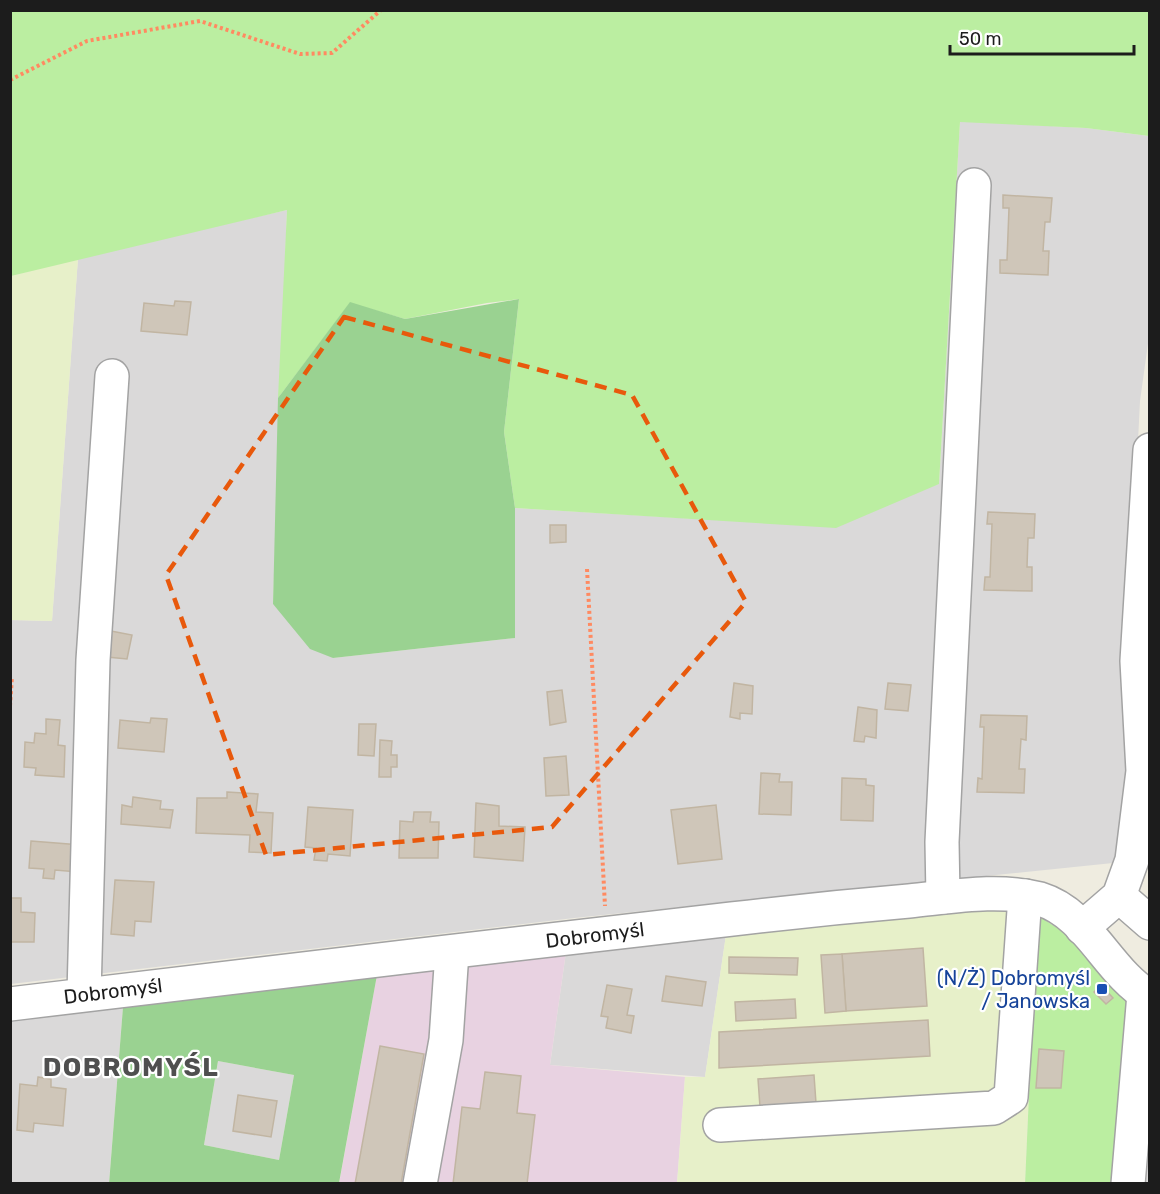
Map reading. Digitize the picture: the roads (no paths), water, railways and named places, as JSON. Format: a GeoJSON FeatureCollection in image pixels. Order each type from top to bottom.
{"type":"FeatureCollection","features":[{"type":"Feature","properties":{"kind":"street"},"geometry":{"type":"LineString","coordinates":[[943,897],[942,842],[974,185]]}},
{"type":"Feature","properties":{"kind":"street"},"geometry":{"type":"LineString","coordinates":[[84,994],[93,660],[112,376]]}},
{"type":"Feature","properties":{"kind":"street"},"geometry":{"type":"LineString","coordinates":[[1082,928],[1119,896],[1132,860],[1143,771],[1137,661],[1149,450]]}},
{"type":"Feature","properties":{"kind":"street","name":"Dobromyśl"},"geometry":{"type":"LineString","coordinates":[[10,1004],[607,934],[982,894],[1025,896],[1054,905],[1082,928],[1124,976],[1147,995]]}},
{"type":"Feature","properties":{"kind":"street"},"geometry":{"type":"LineString","coordinates":[[720,1125],[994,1108],[1011,1097],[1025,896]]}},
{"type":"Feature","properties":{"kind":"street"},"geometry":{"type":"LineString","coordinates":[[1119,896],[1149,923]]}},
{"type":"Feature","properties":{"kind":"street"},"geometry":{"type":"LineString","coordinates":[[420,1184],[446,1040],[452,952]]}},
{"type":"Feature","properties":{"kind":"street"},"geometry":{"type":"LineString","coordinates":[[1128,1184],[1147,995]]}},
{"type":"Feature","properties":{"kind":"place","name":"(N/Ż) Dobromyśl / Janowska"},"geometry":{"type":"Point","coordinates":[1102,989]}},
{"type":"Feature","properties":{"kind":"district","name":"DOBROMYŚL"},"geometry":{"type":"Point","coordinates":[131,1067]}}]}
